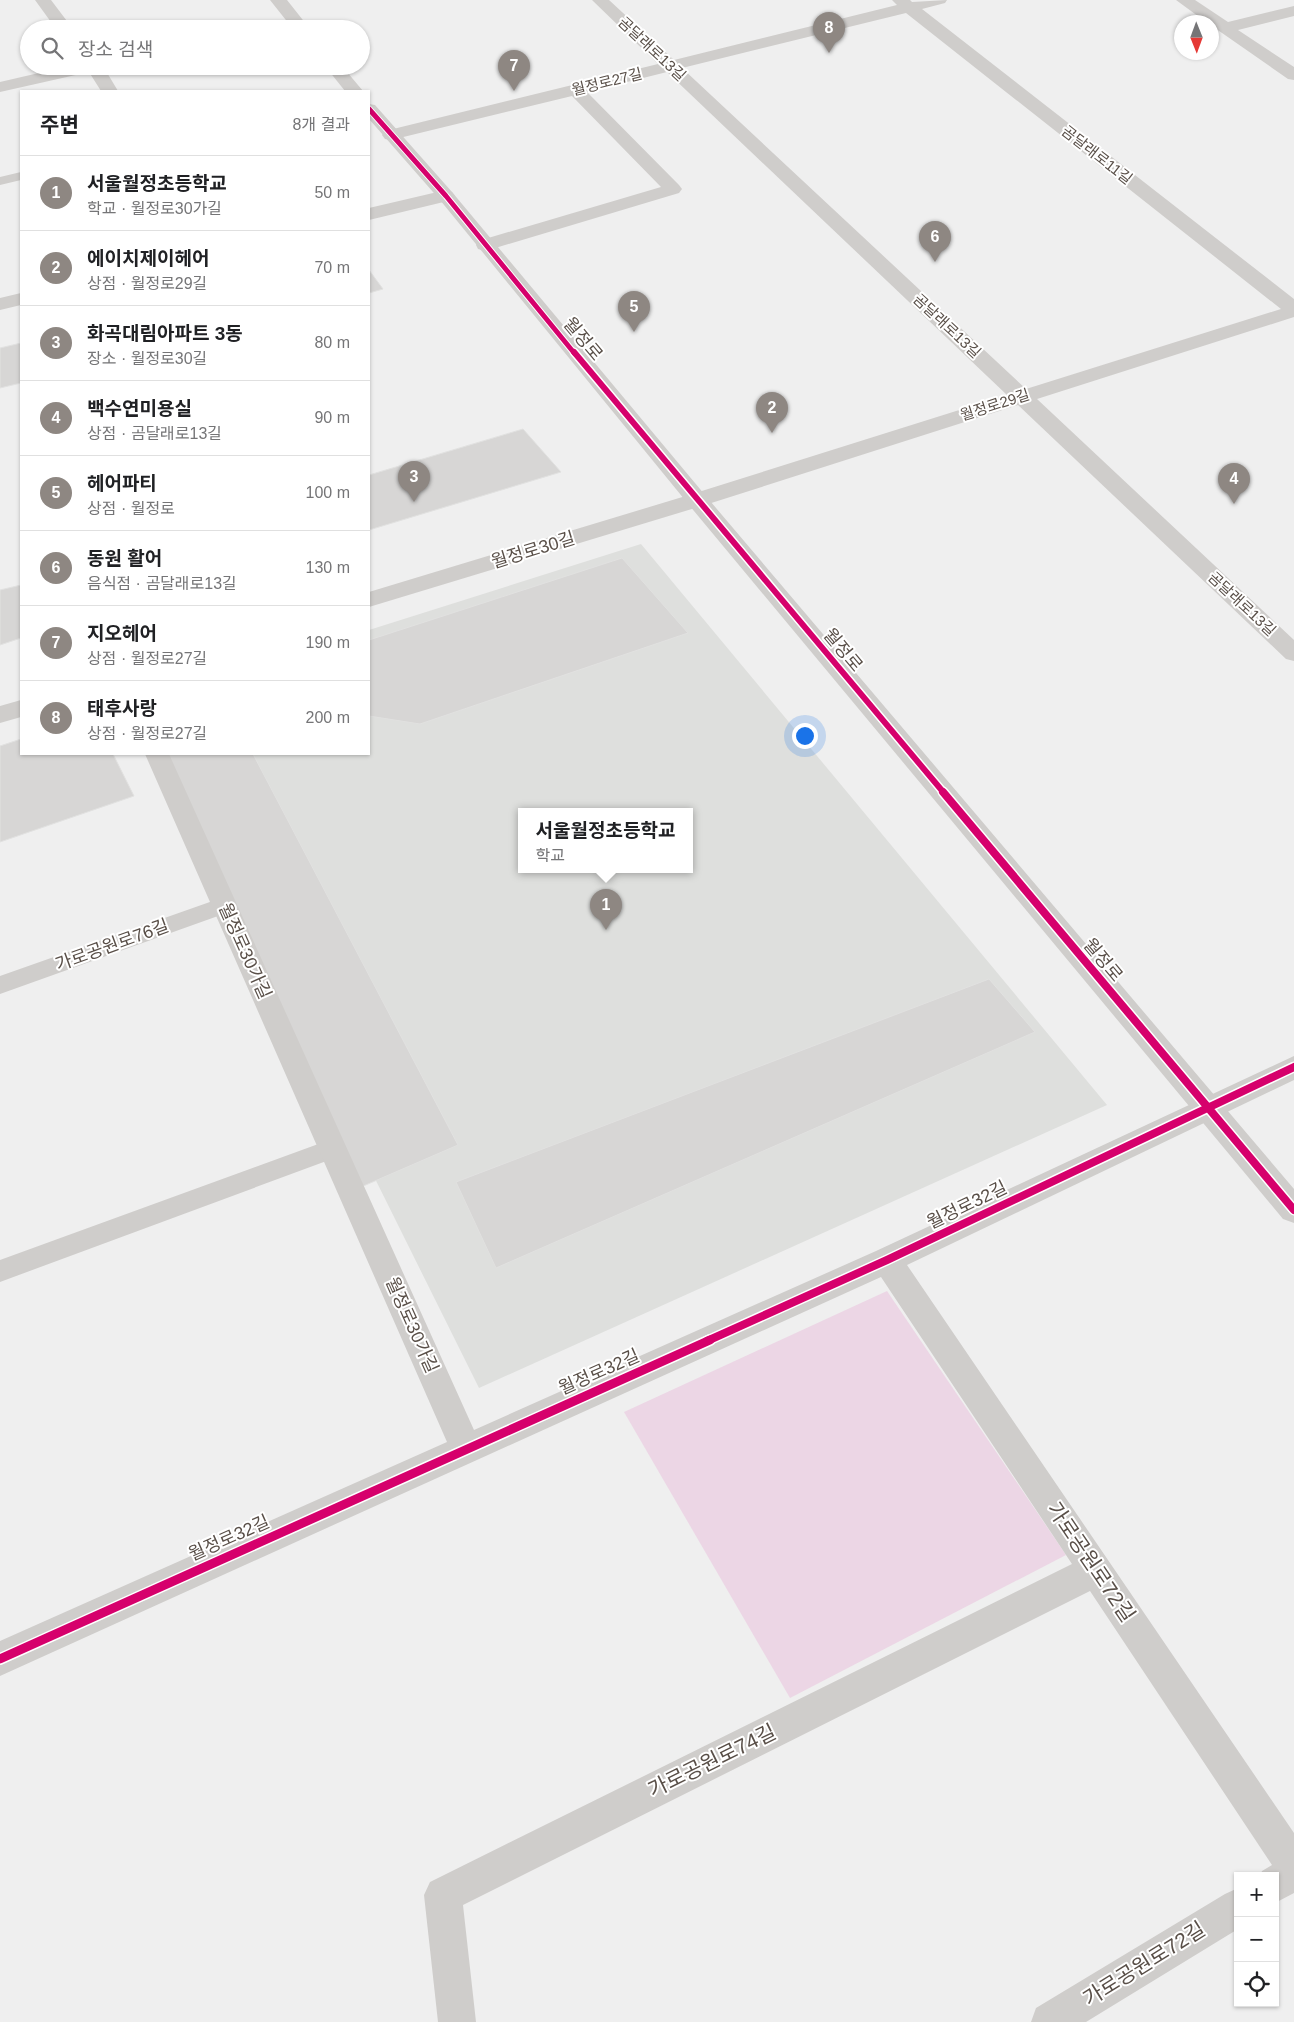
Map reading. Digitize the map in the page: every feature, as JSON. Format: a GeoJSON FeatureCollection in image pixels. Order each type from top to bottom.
{"type":"FeatureCollection","features":[{"type":"Feature","properties":{"kind":"street"},"geometry":{"type":"LineString","coordinates":[[43,0],[58,20]]}},
{"type":"Feature","properties":{"kind":"street"},"geometry":{"type":"LineString","coordinates":[[278,0],[295,20]]}},
{"type":"Feature","properties":{"kind":"street","name":"곰달래로13길"},"geometry":{"type":"LineString","coordinates":[[600,0],[1022,397],[1288,641]]}},
{"type":"Feature","properties":{"kind":"street","name":"월정로27길"},"geometry":{"type":"LineString","coordinates":[[391,135],[671,66],[904,4],[939,0]]}},
{"type":"Feature","properties":{"kind":"street"},"geometry":{"type":"LineString","coordinates":[[1184,0],[1294,75]]}},
{"type":"Feature","properties":{"kind":"street","name":"곰달래로11길"},"geometry":{"type":"LineString","coordinates":[[904,4],[1294,310]]}},
{"type":"Feature","properties":{"kind":"street"},"geometry":{"type":"LineString","coordinates":[[1226,28],[1294,11]]}},
{"type":"Feature","properties":{"kind":"street"},"geometry":{"type":"LineString","coordinates":[[0,87],[53,75]]}},
{"type":"Feature","properties":{"kind":"street"},"geometry":{"type":"LineString","coordinates":[[99,75],[108,90]]}},
{"type":"Feature","properties":{"kind":"street"},"geometry":{"type":"LineString","coordinates":[[341,75],[353,90]]}},
{"type":"Feature","properties":{"kind":"street"},"geometry":{"type":"LineString","coordinates":[[485,245],[673,189],[576,90]]}},
{"type":"Feature","properties":{"kind":"street","name":"월정로"},"geometry":{"type":"LineString","coordinates":[[370,110],[446,196],[697,500],[1294,1210]]}},
{"type":"Feature","properties":{"kind":"street"},"geometry":{"type":"LineString","coordinates":[[370,214],[446,196]]}},
{"type":"Feature","properties":{"kind":"street"},"geometry":{"type":"LineString","coordinates":[[0,304],[20,299]]}},
{"type":"Feature","properties":{"kind":"street","name":"월정로29길"},"geometry":{"type":"LineString","coordinates":[[697,500],[1294,310]]}},
{"type":"Feature","properties":{"kind":"street","name":"월정로30길"},"geometry":{"type":"LineString","coordinates":[[370,600],[697,500]]}},
{"type":"Feature","properties":{"kind":"street"},"geometry":{"type":"LineString","coordinates":[[0,715],[20,708]]}},
{"type":"Feature","properties":{"kind":"street","name":"월정로30가길"},"geometry":{"type":"LineString","coordinates":[[156,755],[466,1448]]}},
{"type":"Feature","properties":{"kind":"street","name":"월정로32길"},"geometry":{"type":"LineString","coordinates":[[0,1659],[887,1260],[1294,1067]]}},
{"type":"Feature","properties":{"kind":"street","name":"가로공원로72길"},"geometry":{"type":"LineString","coordinates":[[887,1260],[1294,1865]]}},
{"type":"Feature","properties":{"kind":"street","name":"가로공원로74길"},"geometry":{"type":"LineString","coordinates":[[457,2022],[443,1895],[1096,1570]]}},
{"type":"Feature","properties":{"kind":"street"},"geometry":{"type":"LineString","coordinates":[[1279,1881],[1294,1872]]}},
{"type":"Feature","properties":{"kind":"street","name":"가로공원로72길"},"geometry":{"type":"LineString","coordinates":[[1050,2022],[1234,1909]]}},
{"type":"Feature","properties":{"kind":"lane"},"geometry":{"type":"LineString","coordinates":[[0,181],[20,176]]}},
{"type":"Feature","properties":{"kind":"lane","name":"가로공원로76길"},"geometry":{"type":"LineString","coordinates":[[0,985],[224,905]]}},
{"type":"Feature","properties":{"kind":"lane"},"geometry":{"type":"LineString","coordinates":[[0,1272],[332,1149]]}},
{"type":"Feature","properties":{"kind":"shaded area"},"geometry":{"type":"Polygon","coordinates":[[[641,544],[1107,1105],[479,1388],[164,755],[370,755],[370,630],[641,544]]]}},
{"type":"Feature","properties":{"kind":"shaded area"},"geometry":{"type":"Polygon","coordinates":[[[887,1291],[1066,1555],[790,1698],[624,1412],[887,1291]]]}},
{"type":"Feature","properties":{"kind":"building"},"geometry":{"type":"Polygon","coordinates":[[[370,271],[383,289],[370,293],[370,271]]]}},
{"type":"Feature","properties":{"kind":"building"},"geometry":{"type":"Polygon","coordinates":[[[20,343],[20,383],[0,388],[0,348],[20,343]]]}},
{"type":"Feature","properties":{"kind":"building"},"geometry":{"type":"Polygon","coordinates":[[[523,429],[561,472],[370,530],[370,475],[523,429]]]}},
{"type":"Feature","properties":{"kind":"building"},"geometry":{"type":"Polygon","coordinates":[[[622,558],[688,633],[420,724],[370,716],[370,640],[622,558]]]}},
{"type":"Feature","properties":{"kind":"building"},"geometry":{"type":"Polygon","coordinates":[[[20,585],[20,638],[0,645],[0,590],[20,585]]]}},
{"type":"Feature","properties":{"kind":"building"},"geometry":{"type":"Polygon","coordinates":[[[20,739],[20,755],[114,755],[134,796],[0,842],[0,746],[20,739]]]}},
{"type":"Feature","properties":{"kind":"building"},"geometry":{"type":"Polygon","coordinates":[[[163,755],[254,755],[458,1145],[361,1187],[163,755]]]}},
{"type":"Feature","properties":{"kind":"building"},"geometry":{"type":"Polygon","coordinates":[[[989,979],[1035,1032],[496,1268],[456,1182],[989,979]]]}},
{"type":"Feature","properties":{"kind":"cycle path"},"geometry":{"type":"LineString","coordinates":[[370,110],[446,196],[697,500],[1294,1210]]}},
{"type":"Feature","properties":{"kind":"cycle path"},"geometry":{"type":"LineString","coordinates":[[0,1659],[887,1260],[1294,1067]]}},
{"type":"Feature","properties":{"kind":"place","name":"태후사랑"},"geometry":{"type":"Point","coordinates":[829,53]}},
{"type":"Feature","properties":{"kind":"place","name":"지오헤어"},"geometry":{"type":"Point","coordinates":[514,91]}},
{"type":"Feature","properties":{"kind":"place","name":"동원 활어"},"geometry":{"type":"Point","coordinates":[935,262]}},
{"type":"Feature","properties":{"kind":"place","name":"헤어파티"},"geometry":{"type":"Point","coordinates":[634,332]}},
{"type":"Feature","properties":{"kind":"place","name":"에이치제이헤어"},"geometry":{"type":"Point","coordinates":[772,433]}},
{"type":"Feature","properties":{"kind":"place","name":"화곡대림아파트 3동"},"geometry":{"type":"Point","coordinates":[414,502]}},
{"type":"Feature","properties":{"kind":"place","name":"백수연미용실"},"geometry":{"type":"Point","coordinates":[1234,504]}},
{"type":"Feature","properties":{"kind":"place","name":"서울월정초등학교"},"geometry":{"type":"Point","coordinates":[606,930]}}]}
